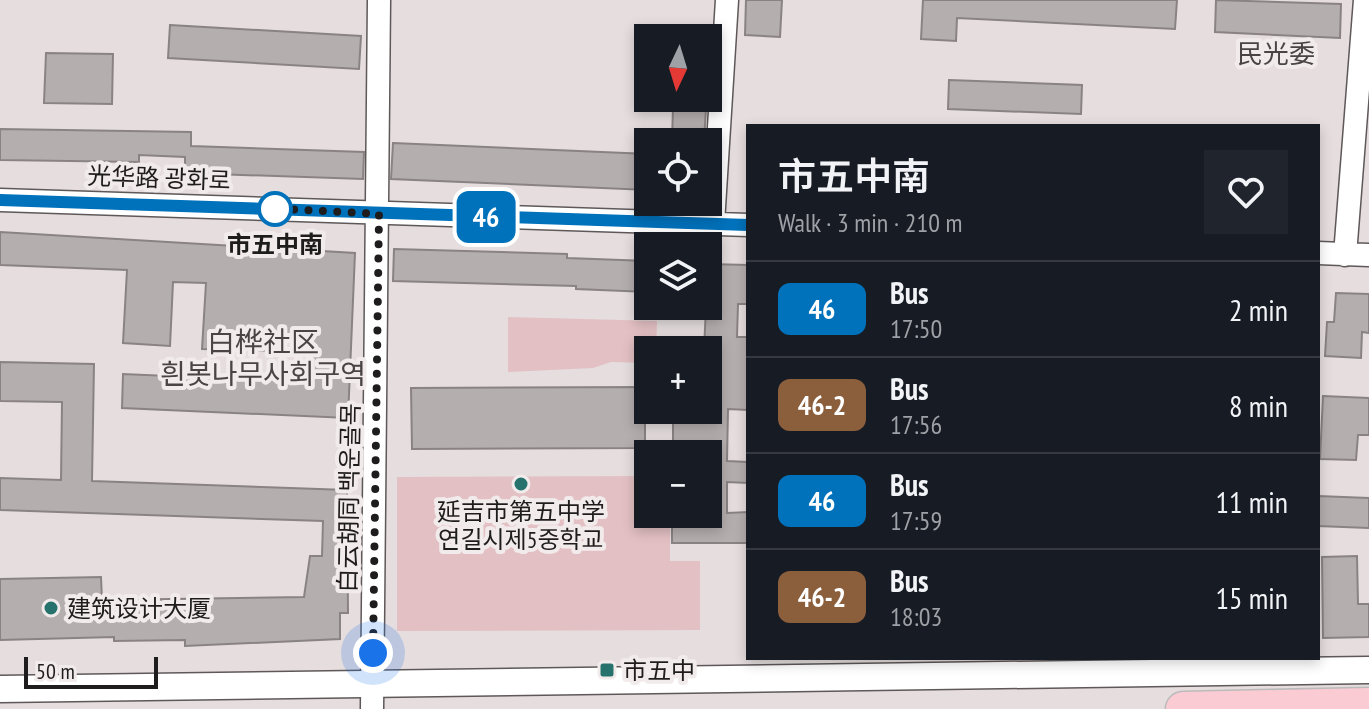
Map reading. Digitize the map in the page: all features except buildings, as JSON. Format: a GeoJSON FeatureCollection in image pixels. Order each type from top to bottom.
{"type":"FeatureCollection","features":[{"type":"Feature","properties":{"kind":"main road"},"geometry":{"type":"LineString","coordinates":[[1183,709],[1369,705]]}},
{"type":"Feature","properties":{"kind":"street","name":"白云胡同 백운골목"},"geometry":{"type":"LineString","coordinates":[[372,709],[379,0]]}},
{"type":"Feature","properties":{"kind":"street"},"geometry":{"type":"LineString","coordinates":[[713,223],[727,0]]}},
{"type":"Feature","properties":{"kind":"street"},"geometry":{"type":"LineString","coordinates":[[1345,255],[1365,0]]}},
{"type":"Feature","properties":{"kind":"street","name":"光华路 광화로"},"geometry":{"type":"LineString","coordinates":[[0,200],[746,225]]}},
{"type":"Feature","properties":{"kind":"street"},"geometry":{"type":"LineString","coordinates":[[1320,253],[1369,255]]}},
{"type":"Feature","properties":{"kind":"street"},"geometry":{"type":"LineString","coordinates":[[1293,665],[1294,707]]}},
{"type":"Feature","properties":{"kind":"street"},"geometry":{"type":"LineString","coordinates":[[0,689],[1293,665],[1369,670]]}},
{"type":"Feature","properties":{"kind":"shaded area"},"geometry":{"type":"Polygon","coordinates":[[[508,317],[657,321],[656,336],[634,336],[634,363],[508,372],[508,317]]]}},
{"type":"Feature","properties":{"kind":"shaded area"},"geometry":{"type":"Polygon","coordinates":[[[634,476],[634,528],[670,528],[670,561],[700,561],[700,630],[397,631],[397,477],[634,476]]]}},
{"type":"Feature","properties":{"kind":"bus line","name":"46"},"geometry":{"type":"LineString","coordinates":[[0,200],[746,225]]}},
{"type":"Feature","properties":{"kind":"place","name":"市五中南"},"geometry":{"type":"Point","coordinates":[275,209]}},
{"type":"Feature","properties":{"kind":"place","name":"延吉市第五中学 연길시제5중학교"},"geometry":{"type":"Point","coordinates":[521,484]}},
{"type":"Feature","properties":{"kind":"place","name":"建筑设计大厦"},"geometry":{"type":"Point","coordinates":[51,608]}},
{"type":"Feature","properties":{"kind":"place","name":"市五中"},"geometry":{"type":"Point","coordinates":[607,670]}},
{"type":"Feature","properties":{"kind":"district","name":"民光委"},"geometry":{"type":"Point","coordinates":[1276,53]}},
{"type":"Feature","properties":{"kind":"district","name":"白桦社区 흰봇나무사회구역"},"geometry":{"type":"Point","coordinates":[263,357]}},
{"type":"Feature","properties":{"kind":"route"},"geometry":{"type":"LineString","coordinates":[[275,209],[263,208],[379,214],[373,653]]}}]}
